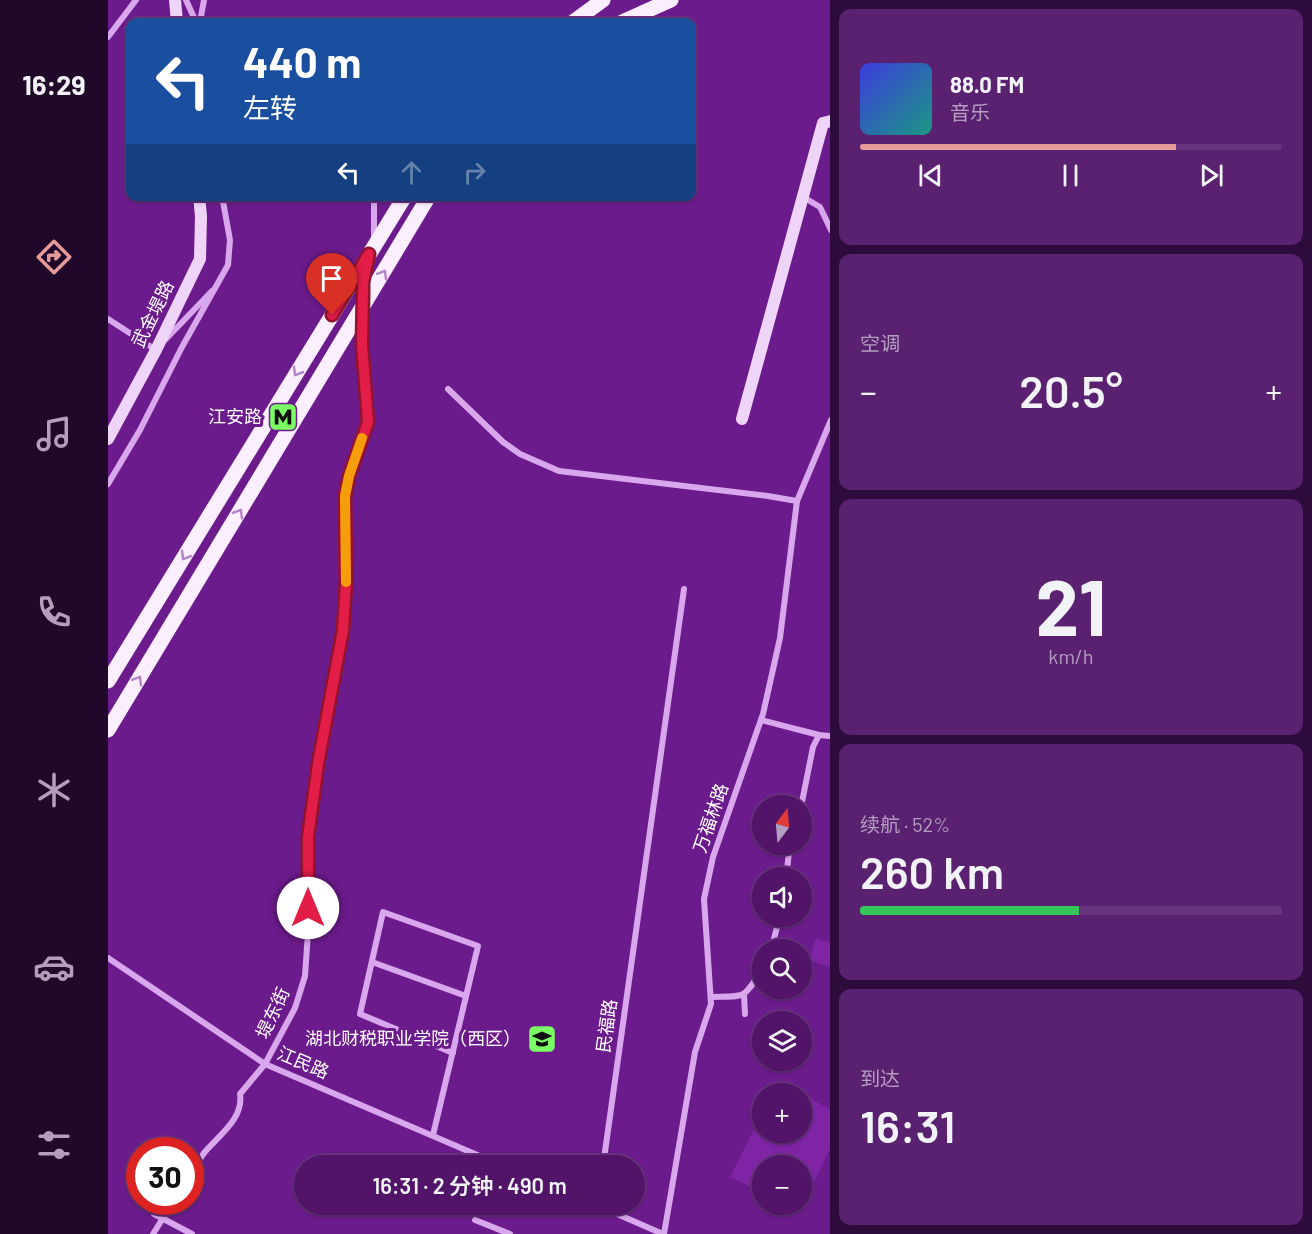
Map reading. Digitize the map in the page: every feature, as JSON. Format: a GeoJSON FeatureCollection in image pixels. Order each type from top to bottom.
{"type":"FeatureCollection","features":[{"type":"Feature","properties":{"kind":"main road"},"geometry":{"type":"LineString","coordinates":[[578,18],[603,0]]}},
{"type":"Feature","properties":{"kind":"main road"},"geometry":{"type":"LineString","coordinates":[[631,18],[671,0]]}},
{"type":"Feature","properties":{"kind":"main road"},"geometry":{"type":"LineString","coordinates":[[108,681],[402,201]]}},
{"type":"Feature","properties":{"kind":"main road"},"geometry":{"type":"LineString","coordinates":[[108,730],[426,201]]}},
{"type":"Feature","properties":{"kind":"street"},"geometry":{"type":"LineString","coordinates":[[108,37],[136,0]]}},
{"type":"Feature","properties":{"kind":"street"},"geometry":{"type":"LineString","coordinates":[[175,0],[177,18]]}},
{"type":"Feature","properties":{"kind":"street"},"geometry":{"type":"LineString","coordinates":[[186,0],[196,18]]}},
{"type":"Feature","properties":{"kind":"street"},"geometry":{"type":"LineString","coordinates":[[199,18],[204,0]]}},
{"type":"Feature","properties":{"kind":"street"},"geometry":{"type":"LineString","coordinates":[[742,419],[823,123],[830,121]]}},
{"type":"Feature","properties":{"kind":"street"},"geometry":{"type":"LineString","coordinates":[[803,197],[820,207],[830,228]]}},
{"type":"Feature","properties":{"kind":"street","name":"武金堤路"},"geometry":{"type":"LineString","coordinates":[[108,439],[156,350],[200,259],[200,201]]}},
{"type":"Feature","properties":{"kind":"street"},"geometry":{"type":"LineString","coordinates":[[108,484],[140,430],[182,347],[228,265],[230,240],[224,201]]}},
{"type":"Feature","properties":{"kind":"street","name":"堤东街"},"geometry":{"type":"LineString","coordinates":[[204,1153],[224,1134],[242,1103],[240,1094],[265,1064],[296,1008],[305,976],[308,932],[308,837],[318,764],[343,630],[346,583],[345,496],[349,476],[368,422],[362,345],[363,282],[375,230],[374,201]]}},
{"type":"Feature","properties":{"kind":"street"},"geometry":{"type":"LineString","coordinates":[[108,319],[156,350],[219,284]]}},
{"type":"Feature","properties":{"kind":"street"},"geometry":{"type":"LineString","coordinates":[[448,389],[503,442],[520,454],[559,471],[797,501]]}},
{"type":"Feature","properties":{"kind":"street","name":"万福林路"},"geometry":{"type":"LineString","coordinates":[[664,1234],[695,1052],[711,1004],[704,899],[713,857],[761,720],[780,638],[797,501],[830,422]]}},
{"type":"Feature","properties":{"kind":"street","name":"民福路"},"geometry":{"type":"LineString","coordinates":[[605,1155],[684,589]]}},
{"type":"Feature","properties":{"kind":"street"},"geometry":{"type":"LineString","coordinates":[[761,720],[830,736]]}},
{"type":"Feature","properties":{"kind":"street"},"geometry":{"type":"LineString","coordinates":[[803,795],[813,747],[819,735]]}},
{"type":"Feature","properties":{"kind":"street"},"geometry":{"type":"LineString","coordinates":[[433,1135],[453,1053],[478,946],[383,912],[360,1014],[453,1053]]}},
{"type":"Feature","properties":{"kind":"street","name":"江民路"},"geometry":{"type":"LineString","coordinates":[[108,958],[265,1064],[478,1155]]}},
{"type":"Feature","properties":{"kind":"street"},"geometry":{"type":"LineString","coordinates":[[372,962],[466,996]]}},
{"type":"Feature","properties":{"kind":"street"},"geometry":{"type":"LineString","coordinates":[[745,1014],[744,995],[752,984]]}},
{"type":"Feature","properties":{"kind":"street"},"geometry":{"type":"LineString","coordinates":[[711,997],[744,995]]}},
{"type":"Feature","properties":{"kind":"street"},"geometry":{"type":"LineString","coordinates":[[156,1215],[192,1234]]}},
{"type":"Feature","properties":{"kind":"street"},"geometry":{"type":"LineString","coordinates":[[153,1234],[164,1215]]}},
{"type":"Feature","properties":{"kind":"street"},"geometry":{"type":"LineString","coordinates":[[619,1215],[664,1234]]}},
{"type":"Feature","properties":{"kind":"street"},"geometry":{"type":"LineString","coordinates":[[475,1220],[510,1234]]}},
{"type":"Feature","properties":{"kind":"shaded area"},"geometry":{"type":"Polygon","coordinates":[[[816,938],[830,943],[830,967],[812,961],[816,938]]]}},
{"type":"Feature","properties":{"kind":"shaded area"},"geometry":{"type":"Polygon","coordinates":[[[812,1100],[830,1109],[830,1149],[812,1186],[812,1155],[752,1155],[752,1187],[730,1177],[752,1133],[752,1143],[812,1143],[812,1100]]]}},
{"type":"Feature","properties":{"kind":"slow traffic"},"geometry":{"type":"LineString","coordinates":[[346,582],[345,496],[362,438]]}},
{"type":"Feature","properties":{"kind":"place","name":"江安路"},"geometry":{"type":"Point","coordinates":[283,417]}},
{"type":"Feature","properties":{"kind":"place","name":"湖北财税职业学院（西区）"},"geometry":{"type":"Point","coordinates":[542,1039]}},
{"type":"Feature","properties":{"kind":"route"},"geometry":{"type":"LineString","coordinates":[[308,908],[308,837],[318,764],[343,630],[346,583],[345,496],[349,476],[368,422],[362,345],[363,282],[369,254],[332,315]]}}]}
